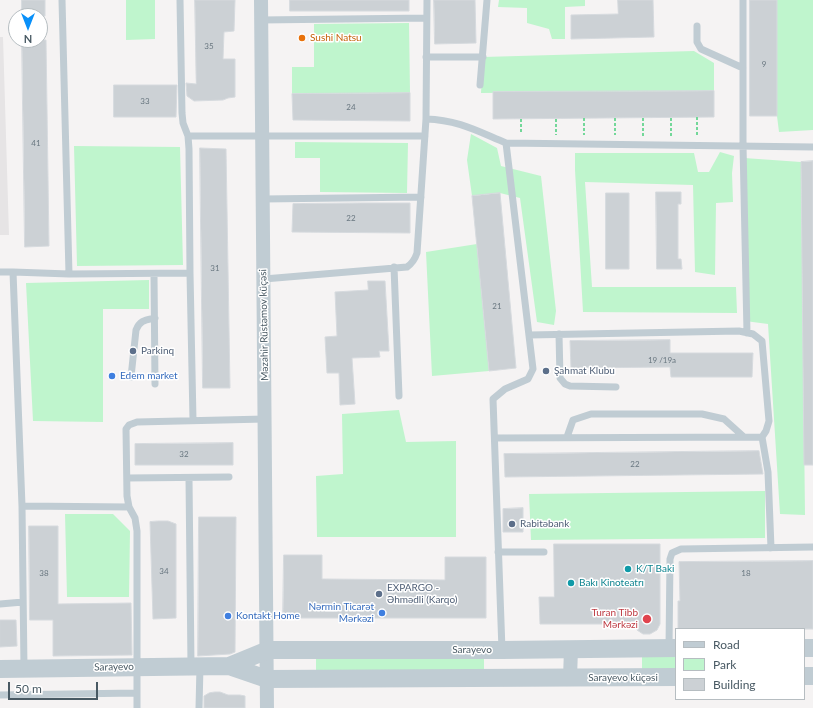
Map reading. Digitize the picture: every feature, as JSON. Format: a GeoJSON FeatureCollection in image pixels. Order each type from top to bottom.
{"type":"FeatureCollection","features":[{"type":"Feature","properties":{"kind":"street","name":"Məzahir Rüstəmov küçəsi"},"geometry":{"type":"LineString","coordinates":[[261,0],[268,650],[267,679]]}},
{"type":"Feature","properties":{"kind":"street","name":"Sarayevo"},"geometry":{"type":"LineString","coordinates":[[268,650],[571,650],[673,648]]}},
{"type":"Feature","properties":{"kind":"street"},"geometry":{"type":"LineString","coordinates":[[229,666],[268,650]]}},
{"type":"Feature","properties":{"kind":"street"},"geometry":{"type":"LineString","coordinates":[[491,678],[497,650]]}},
{"type":"Feature","properties":{"kind":"street"},"geometry":{"type":"LineString","coordinates":[[229,666],[267,679],[570,678],[571,650]]}},
{"type":"Feature","properties":{"kind":"street","name":"Sarayevo"},"geometry":{"type":"LineString","coordinates":[[0,668],[229,666]]}},
{"type":"Feature","properties":{"kind":"street","name":"Sarayevo küçəsi"},"geometry":{"type":"LineString","coordinates":[[570,678],[675,677]]}},
{"type":"Feature","properties":{"kind":"street"},"geometry":{"type":"LineString","coordinates":[[267,679],[267,708]]}},
{"type":"Feature","properties":{"kind":"lane"},"geometry":{"type":"LineString","coordinates":[[62,0],[69,274]]}},
{"type":"Feature","properties":{"kind":"lane"},"geometry":{"type":"LineString","coordinates":[[180,0],[182,113],[188,136],[189,149],[192,420]]}},
{"type":"Feature","properties":{"kind":"lane"},"geometry":{"type":"LineString","coordinates":[[264,280],[407,267],[412,264],[415,259],[417,253],[426,119],[427,0]]}},
{"type":"Feature","properties":{"kind":"lane"},"geometry":{"type":"LineString","coordinates":[[480,85],[487,0]]}},
{"type":"Feature","properties":{"kind":"lane"},"geometry":{"type":"LineString","coordinates":[[743,0],[743,145],[747,333]]}},
{"type":"Feature","properties":{"kind":"lane"},"geometry":{"type":"LineString","coordinates":[[261,20],[426,18]]}},
{"type":"Feature","properties":{"kind":"lane"},"geometry":{"type":"LineString","coordinates":[[697,26],[697,42],[701,49],[743,68]]}},
{"type":"Feature","properties":{"kind":"lane"},"geometry":{"type":"LineString","coordinates":[[426,57],[482,57]]}},
{"type":"Feature","properties":{"kind":"lane"},"geometry":{"type":"LineString","coordinates":[[426,119],[443,120],[461,124],[506,143],[813,146]]}},
{"type":"Feature","properties":{"kind":"lane"},"geometry":{"type":"LineString","coordinates":[[188,136],[425,136]]}},
{"type":"Feature","properties":{"kind":"lane"},"geometry":{"type":"LineString","coordinates":[[497,650],[498,552],[493,399],[505,389],[528,379],[533,369],[506,143]]}},
{"type":"Feature","properties":{"kind":"lane"},"geometry":{"type":"LineString","coordinates":[[263,199],[421,197]]}},
{"type":"Feature","properties":{"kind":"lane"},"geometry":{"type":"LineString","coordinates":[[394,267],[399,396]]}},
{"type":"Feature","properties":{"kind":"lane"},"geometry":{"type":"LineString","coordinates":[[0,272],[69,274],[190,273]]}},
{"type":"Feature","properties":{"kind":"lane"},"geometry":{"type":"LineString","coordinates":[[13,272],[22,506],[24,668]]}},
{"type":"Feature","properties":{"kind":"lane"},"geometry":{"type":"LineString","coordinates":[[154,274],[155,384]]}},
{"type":"Feature","properties":{"kind":"lane"},"geometry":{"type":"LineString","coordinates":[[131,377],[136,330],[141,322],[155,318]]}},
{"type":"Feature","properties":{"kind":"lane"},"geometry":{"type":"LineString","coordinates":[[528,335],[739,331],[753,334],[762,341],[769,421],[766,432],[762,437],[768,472],[771,548]]}},
{"type":"Feature","properties":{"kind":"lane"},"geometry":{"type":"LineString","coordinates":[[559,334],[560,378],[565,384],[570,386],[616,387]]}},
{"type":"Feature","properties":{"kind":"lane"},"geometry":{"type":"LineString","coordinates":[[567,437],[573,420],[591,414],[702,414],[724,419],[744,437]]}},
{"type":"Feature","properties":{"kind":"lane"},"geometry":{"type":"LineString","coordinates":[[137,708],[138,531],[135,518],[129,507],[127,496],[126,430],[129,425],[137,422],[265,420]]}},
{"type":"Feature","properties":{"kind":"lane"},"geometry":{"type":"LineString","coordinates":[[495,438],[762,437]]}},
{"type":"Feature","properties":{"kind":"lane"},"geometry":{"type":"LineString","coordinates":[[127,478],[229,477]]}},
{"type":"Feature","properties":{"kind":"lane"},"geometry":{"type":"LineString","coordinates":[[189,478],[195,666],[199,708]]}},
{"type":"Feature","properties":{"kind":"lane"},"geometry":{"type":"LineString","coordinates":[[22,506],[129,507]]}},
{"type":"Feature","properties":{"kind":"lane"},"geometry":{"type":"LineString","coordinates":[[673,648],[670,559],[672,553],[681,549],[813,547]]}},
{"type":"Feature","properties":{"kind":"lane"},"geometry":{"type":"LineString","coordinates":[[498,552],[544,552]]}},
{"type":"Feature","properties":{"kind":"lane"},"geometry":{"type":"LineString","coordinates":[[0,604],[23,602]]}},
{"type":"Feature","properties":{"kind":"lane"},"geometry":{"type":"LineString","coordinates":[[0,695],[137,693]]}},
{"type":"Feature","properties":{"kind":"path"},"geometry":{"type":"LineString","coordinates":[[697,117],[698,145]]}},
{"type":"Feature","properties":{"kind":"path"},"geometry":{"type":"LineString","coordinates":[[584,118],[584,144]]}},
{"type":"Feature","properties":{"kind":"path"},"geometry":{"type":"LineString","coordinates":[[615,118],[615,144]]}},
{"type":"Feature","properties":{"kind":"path"},"geometry":{"type":"LineString","coordinates":[[643,118],[643,144]]}},
{"type":"Feature","properties":{"kind":"path"},"geometry":{"type":"LineString","coordinates":[[671,118],[671,144]]}},
{"type":"Feature","properties":{"kind":"path"},"geometry":{"type":"LineString","coordinates":[[521,119],[521,143]]}},
{"type":"Feature","properties":{"kind":"path"},"geometry":{"type":"LineString","coordinates":[[556,119],[556,144]]}},
{"type":"Feature","properties":{"kind":"shaded area"},"geometry":{"type":"Polygon","coordinates":[[[0,37],[3,37],[9,235],[0,235],[0,37]]]}},
{"type":"Feature","properties":{"kind":"green space"},"geometry":{"type":"Polygon","coordinates":[[[126,0],[155,0],[155,39],[126,40],[126,0]]]}},
{"type":"Feature","properties":{"kind":"green space"},"geometry":{"type":"Polygon","coordinates":[[[499,0],[585,0],[585,6],[565,7],[565,39],[552,39],[549,29],[527,23],[527,8],[498,7],[499,0]]]}},
{"type":"Feature","properties":{"kind":"green space"},"geometry":{"type":"Polygon","coordinates":[[[777,0],[813,0],[813,130],[779,132],[777,116],[777,0]]]}},
{"type":"Feature","properties":{"kind":"green space"},"geometry":{"type":"Polygon","coordinates":[[[409,23],[410,93],[292,94],[292,67],[314,67],[314,24],[409,23]]]}},
{"type":"Feature","properties":{"kind":"green space"},"geometry":{"type":"Polygon","coordinates":[[[694,51],[714,63],[714,91],[481,93],[483,57],[694,51]]]}},
{"type":"Feature","properties":{"kind":"green space"},"geometry":{"type":"Polygon","coordinates":[[[471,134],[497,148],[501,166],[541,176],[556,311],[554,325],[537,322],[520,198],[500,193],[472,196],[467,160],[471,134]]]}},
{"type":"Feature","properties":{"kind":"green space"},"geometry":{"type":"Polygon","coordinates":[[[295,142],[408,143],[407,193],[320,192],[320,158],[295,158],[295,142]]]}},
{"type":"Feature","properties":{"kind":"green space"},"geometry":{"type":"Polygon","coordinates":[[[74,146],[180,147],[183,265],[77,266],[74,146]]]}},
{"type":"Feature","properties":{"kind":"green space"},"geometry":{"type":"Polygon","coordinates":[[[720,152],[734,156],[732,173],[733,202],[716,203],[715,275],[695,272],[693,185],[585,182],[592,287],[736,287],[737,313],[583,312],[575,153],[694,153],[698,172],[709,172],[720,152]]]}},
{"type":"Feature","properties":{"kind":"green space"},"geometry":{"type":"Polygon","coordinates":[[[744,158],[801,162],[805,515],[780,514],[768,324],[745,321],[744,158]]]}},
{"type":"Feature","properties":{"kind":"green space"},"geometry":{"type":"Polygon","coordinates":[[[477,244],[489,371],[432,376],[426,252],[477,244]]]}},
{"type":"Feature","properties":{"kind":"green space"},"geometry":{"type":"Polygon","coordinates":[[[149,280],[149,309],[103,309],[103,422],[33,421],[26,283],[149,280]]]}},
{"type":"Feature","properties":{"kind":"green space"},"geometry":{"type":"Polygon","coordinates":[[[399,410],[406,442],[456,441],[456,537],[317,537],[316,476],[343,474],[342,414],[399,410]]]}},
{"type":"Feature","properties":{"kind":"green space"},"geometry":{"type":"Polygon","coordinates":[[[765,491],[765,538],[531,540],[529,494],[765,491]]]}},
{"type":"Feature","properties":{"kind":"green space"},"geometry":{"type":"Polygon","coordinates":[[[65,514],[113,514],[130,531],[129,597],[67,597],[65,514]]]}},
{"type":"Feature","properties":{"kind":"green space"},"geometry":{"type":"Polygon","coordinates":[[[642,655],[675,655],[675,671],[642,671],[642,655]]]}},
{"type":"Feature","properties":{"kind":"green space"},"geometry":{"type":"Polygon","coordinates":[[[484,658],[484,672],[316,673],[316,659],[484,658]]]}},
{"type":"Feature","properties":{"kind":"building"},"geometry":{"type":"Polygon","coordinates":[[[22,0],[45,0],[45,8],[22,8],[22,0]]]}},
{"type":"Feature","properties":{"kind":"building"},"geometry":{"type":"Polygon","coordinates":[[[195,0],[235,0],[234,31],[224,32],[223,59],[235,59],[235,97],[223,100],[194,101],[187,96],[186,83],[196,84],[195,0]]]}},
{"type":"Feature","properties":{"kind":"building"},"geometry":{"type":"Polygon","coordinates":[[[290,0],[409,0],[409,11],[290,11],[290,0]]]}},
{"type":"Feature","properties":{"kind":"building"},"geometry":{"type":"Polygon","coordinates":[[[434,0],[475,0],[476,43],[435,44],[434,0]]]}},
{"type":"Feature","properties":{"kind":"building"},"geometry":{"type":"Polygon","coordinates":[[[618,0],[653,0],[654,37],[571,39],[571,15],[618,14],[618,0]]]}},
{"type":"Feature","properties":{"kind":"building"},"geometry":{"type":"Polygon","coordinates":[[[750,0],[777,0],[777,116],[750,116],[750,0]]]}},
{"type":"Feature","properties":{"kind":"building"},"geometry":{"type":"Polygon","coordinates":[[[22,48],[46,48],[49,246],[25,247],[22,48]]]}},
{"type":"Feature","properties":{"kind":"building"},"geometry":{"type":"Polygon","coordinates":[[[114,85],[177,85],[176,117],[114,117],[114,85]]]}},
{"type":"Feature","properties":{"kind":"building"},"geometry":{"type":"Polygon","coordinates":[[[714,91],[714,117],[493,119],[493,92],[714,91]]]}},
{"type":"Feature","properties":{"kind":"building"},"geometry":{"type":"Polygon","coordinates":[[[410,93],[410,121],[293,120],[292,94],[410,93]]]}},
{"type":"Feature","properties":{"kind":"building"},"geometry":{"type":"Polygon","coordinates":[[[200,148],[226,149],[230,388],[203,388],[200,148]]]}},
{"type":"Feature","properties":{"kind":"building"},"geometry":{"type":"Polygon","coordinates":[[[813,161],[813,465],[804,465],[801,162],[813,161]]]}},
{"type":"Feature","properties":{"kind":"building"},"geometry":{"type":"Polygon","coordinates":[[[656,192],[681,192],[681,204],[678,204],[678,259],[681,259],[682,269],[657,269],[656,192]]]}},
{"type":"Feature","properties":{"kind":"building"},"geometry":{"type":"Polygon","coordinates":[[[500,193],[516,368],[489,371],[472,196],[500,193]]]}},
{"type":"Feature","properties":{"kind":"building"},"geometry":{"type":"Polygon","coordinates":[[[606,193],[629,193],[629,269],[606,269],[606,193]]]}},
{"type":"Feature","properties":{"kind":"building"},"geometry":{"type":"Polygon","coordinates":[[[410,203],[410,233],[292,232],[293,204],[410,203]]]}},
{"type":"Feature","properties":{"kind":"building"},"geometry":{"type":"Polygon","coordinates":[[[368,281],[385,281],[389,351],[379,351],[380,357],[352,358],[355,404],[340,405],[339,373],[327,373],[325,337],[337,336],[335,292],[368,290],[368,281]]]}},
{"type":"Feature","properties":{"kind":"building"},"geometry":{"type":"Polygon","coordinates":[[[670,340],[670,353],[753,353],[752,377],[671,377],[670,367],[571,368],[570,341],[670,340]]]}},
{"type":"Feature","properties":{"kind":"building"},"geometry":{"type":"Polygon","coordinates":[[[233,443],[233,465],[135,465],[135,444],[233,443]]]}},
{"type":"Feature","properties":{"kind":"building"},"geometry":{"type":"Polygon","coordinates":[[[759,451],[763,474],[505,477],[504,454],[759,451]]]}},
{"type":"Feature","properties":{"kind":"building"},"geometry":{"type":"Polygon","coordinates":[[[523,508],[523,532],[503,532],[503,509],[523,508]]]}},
{"type":"Feature","properties":{"kind":"building"},"geometry":{"type":"Polygon","coordinates":[[[199,517],[236,517],[235,652],[230,654],[198,656],[199,517]]]}},
{"type":"Feature","properties":{"kind":"building"},"geometry":{"type":"Polygon","coordinates":[[[168,521],[176,524],[176,618],[153,619],[150,522],[168,521]]]}},
{"type":"Feature","properties":{"kind":"building"},"geometry":{"type":"Polygon","coordinates":[[[29,526],[58,526],[58,604],[131,603],[132,655],[53,656],[53,620],[30,620],[29,526]]]}},
{"type":"Feature","properties":{"kind":"building","name":"K/T Baki"},"geometry":{"type":"Polygon","coordinates":[[[554,544],[660,544],[660,624],[657,630],[650,634],[643,634],[637,630],[633,624],[540,624],[539,597],[554,597],[554,544]]]}},
{"type":"Feature","properties":{"kind":"building"},"geometry":{"type":"Polygon","coordinates":[[[284,555],[322,555],[322,579],[445,580],[445,557],[486,557],[486,618],[283,618],[284,555]]]}},
{"type":"Feature","properties":{"kind":"building"},"geometry":{"type":"Polygon","coordinates":[[[813,561],[813,629],[678,628],[678,601],[680,601],[679,562],[813,561]]]}},
{"type":"Feature","properties":{"kind":"building"},"geometry":{"type":"Polygon","coordinates":[[[0,620],[16,620],[17,646],[0,647],[0,620]]]}},
{"type":"Feature","properties":{"kind":"building"},"geometry":{"type":"Polygon","coordinates":[[[215,692],[228,695],[245,696],[245,708],[204,708],[204,696],[215,692]]]}},
{"type":"Feature","properties":{"kind":"place","name":"Sushi Natsu"},"geometry":{"type":"Point","coordinates":[302,38]}},
{"type":"Feature","properties":{"kind":"place","name":"Parkinq"},"geometry":{"type":"Point","coordinates":[133,351]}},
{"type":"Feature","properties":{"kind":"place","name":"Şahmat Klubu"},"geometry":{"type":"Point","coordinates":[546,371]}},
{"type":"Feature","properties":{"kind":"place","name":"Edem market"},"geometry":{"type":"Point","coordinates":[112,376]}},
{"type":"Feature","properties":{"kind":"place","name":"Rabitəbank"},"geometry":{"type":"Point","coordinates":[512,524]}},
{"type":"Feature","properties":{"kind":"place","name":"K/T Baki"},"geometry":{"type":"Point","coordinates":[628,569]}},
{"type":"Feature","properties":{"kind":"place","name":"Bakı Kinoteatrı"},"geometry":{"type":"Point","coordinates":[571,583]}},
{"type":"Feature","properties":{"kind":"place","name":"EXPARGO - Əhmədli (Karqo)"},"geometry":{"type":"Point","coordinates":[379,594]}},
{"type":"Feature","properties":{"kind":"place","name":"Nərmin Ticarət Mərkəzi"},"geometry":{"type":"Point","coordinates":[382,613]}},
{"type":"Feature","properties":{"kind":"place","name":"Kontakt Home"},"geometry":{"type":"Point","coordinates":[228,616]}},
{"type":"Feature","properties":{"kind":"place","name":"Turan Tibb Mərkəzi"},"geometry":{"type":"Point","coordinates":[647,619]}}]}
